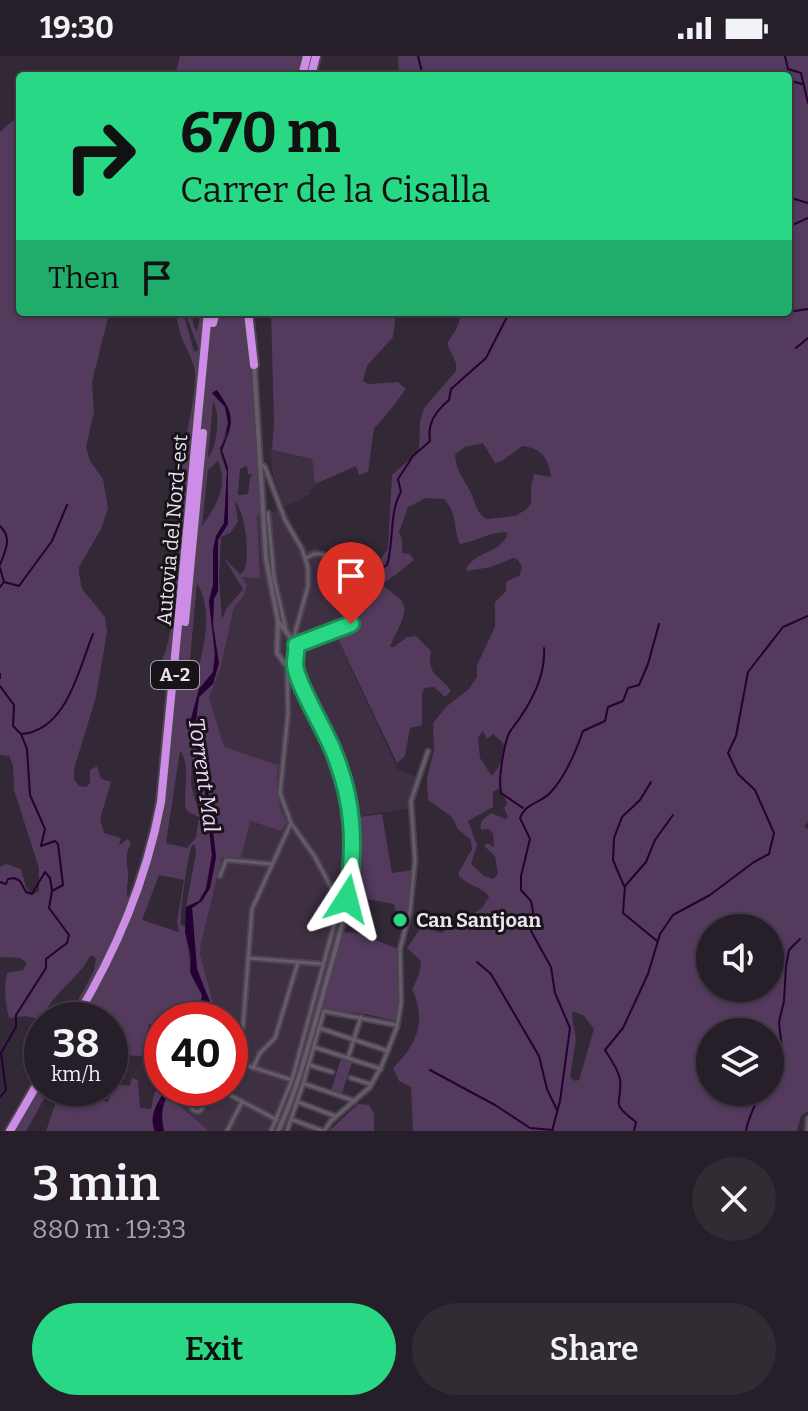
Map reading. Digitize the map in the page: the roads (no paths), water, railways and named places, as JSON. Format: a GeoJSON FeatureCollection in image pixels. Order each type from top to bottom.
{"type":"FeatureCollection","features":[{"type":"Feature","properties":{"kind":"highway","name":"Autovia del Nord-est"},"geometry":{"type":"LineString","coordinates":[[88,1002],[131,926],[150,872],[164,817],[174,743],[213,316]]}},
{"type":"Feature","properties":{"kind":"highway","name":"Autovia del Nord-est"},"geometry":{"type":"LineString","coordinates":[[87,1002],[116,947],[136,898],[161,802],[213,316]]}},
{"type":"Feature","properties":{"kind":"highway"},"geometry":{"type":"LineString","coordinates":[[250,316],[254,365]]}},
{"type":"Feature","properties":{"kind":"highway"},"geometry":{"type":"LineString","coordinates":[[13,1131],[26,1106]]}},
{"type":"Feature","properties":{"kind":"highway"},"geometry":{"type":"LineString","coordinates":[[13,1131],[29,1106]]}},
{"type":"Feature","properties":{"kind":"street"},"geometry":{"type":"LineString","coordinates":[[254,365],[266,559],[278,621],[277,653],[290,665],[300,681],[333,748],[348,801],[354,853],[349,887],[341,900],[292,1080],[271,1131]]}},
{"type":"Feature","properties":{"kind":"street"},"geometry":{"type":"LineString","coordinates":[[259,462],[265,467],[285,520],[306,558],[308,586],[291,640]]}},
{"type":"Feature","properties":{"kind":"street"},"geometry":{"type":"LineString","coordinates":[[268,513],[274,578],[297,657],[290,665],[288,714],[279,783],[291,823],[341,900],[344,911],[302,1068],[278,1131]]}},
{"type":"Feature","properties":{"kind":"street"},"geometry":{"type":"LineString","coordinates":[[279,638],[291,640],[351,624],[366,582],[322,554],[306,558]]}},
{"type":"Feature","properties":{"kind":"street"},"geometry":{"type":"LineString","coordinates":[[278,621],[291,640]]}},
{"type":"Feature","properties":{"kind":"street"},"geometry":{"type":"LineString","coordinates":[[290,665],[325,744],[341,796],[348,801]]}},
{"type":"Feature","properties":{"kind":"street"},"geometry":{"type":"LineString","coordinates":[[291,1119],[324,1131],[336,1116],[372,1085],[388,1051],[401,1003],[400,952],[410,911],[415,860],[411,801],[428,751]]}},
{"type":"Feature","properties":{"kind":"street"},"geometry":{"type":"LineString","coordinates":[[245,1002],[252,909],[291,823]]}},
{"type":"Feature","properties":{"kind":"street"},"geometry":{"type":"LineString","coordinates":[[220,876],[226,860],[272,864]]}},
{"type":"Feature","properties":{"kind":"street"},"geometry":{"type":"LineString","coordinates":[[248,958],[323,964]]}},
{"type":"Feature","properties":{"kind":"street"},"geometry":{"type":"LineString","coordinates":[[253,1068],[260,1053],[275,1038],[298,962]]}},
{"type":"Feature","properties":{"kind":"street"},"geometry":{"type":"LineString","coordinates":[[287,1131],[324,1011],[396,1025]]}},
{"type":"Feature","properties":{"kind":"street"},"geometry":{"type":"LineString","coordinates":[[348,1058],[361,1017]]}},
{"type":"Feature","properties":{"kind":"street"},"geometry":{"type":"LineString","coordinates":[[319,1028],[388,1051]]}},
{"type":"Feature","properties":{"kind":"street"},"geometry":{"type":"LineString","coordinates":[[314,1047],[381,1069]]}},
{"type":"Feature","properties":{"kind":"street"},"geometry":{"type":"LineString","coordinates":[[309,1065],[332,1072]]}},
{"type":"Feature","properties":{"kind":"street"},"geometry":{"type":"LineString","coordinates":[[248,1067],[292,1080]]}},
{"type":"Feature","properties":{"kind":"street"},"geometry":{"type":"LineString","coordinates":[[351,1078],[372,1085]]}},
{"type":"Feature","properties":{"kind":"street"},"geometry":{"type":"LineString","coordinates":[[303,1084],[355,1101]]}},
{"type":"Feature","properties":{"kind":"street"},"geometry":{"type":"LineString","coordinates":[[298,1102],[336,1116]]}},
{"type":"Feature","properties":{"kind":"street"},"geometry":{"type":"LineString","coordinates":[[248,1104],[277,1120]]}},
{"type":"Feature","properties":{"kind":"street"},"geometry":{"type":"LineString","coordinates":[[227,1131],[240,1106]]}},
{"type":"Feature","properties":{"kind":"street"},"geometry":{"type":"LineString","coordinates":[[807,1131],[808,1116]]}},
{"type":"Feature","properties":{"kind":"water","name":"Torrent Mal"},"geometry":{"type":"Polygon","coordinates":[[[217,390],[231,419],[229,432],[222,450],[228,468],[228,524],[218,540],[218,591],[214,599],[213,625],[219,663],[213,684],[199,697],[196,720],[216,857],[210,888],[202,901],[192,908],[197,969],[210,1002],[201,1002],[202,995],[190,972],[191,957],[185,932],[186,907],[199,901],[206,889],[212,855],[204,784],[191,719],[199,689],[213,672],[215,654],[209,601],[213,585],[213,550],[216,536],[224,523],[227,472],[220,448],[226,438],[228,422],[225,407],[212,393],[217,390]]]}},
{"type":"Feature","properties":{"kind":"water"},"geometry":{"type":"Polygon","coordinates":[[[157,1106],[164,1106],[164,1131],[155,1131],[157,1106]]]}},
{"type":"Feature","properties":{"kind":"waterway"},"geometry":{"type":"LineString","coordinates":[[418,56],[422,72]]}},
{"type":"Feature","properties":{"kind":"waterway"},"geometry":{"type":"LineString","coordinates":[[785,56],[788,69],[801,73],[808,103]]}},
{"type":"Feature","properties":{"kind":"waterway"},"geometry":{"type":"LineString","coordinates":[[792,81],[802,84]]}},
{"type":"Feature","properties":{"kind":"waterway"},"geometry":{"type":"LineString","coordinates":[[792,198],[808,203]]}},
{"type":"Feature","properties":{"kind":"waterway"},"geometry":{"type":"LineString","coordinates":[[792,225],[808,218]]}},
{"type":"Feature","properties":{"kind":"waterway"},"geometry":{"type":"LineString","coordinates":[[792,311],[808,309]]}},
{"type":"Feature","properties":{"kind":"waterway"},"geometry":{"type":"LineString","coordinates":[[373,573],[387,565],[395,509],[401,492],[398,479],[413,456],[430,441],[431,423],[449,400],[451,389],[486,358],[507,316]]}},
{"type":"Feature","properties":{"kind":"waterway"},"geometry":{"type":"LineString","coordinates":[[796,348],[808,338]]}},
{"type":"Feature","properties":{"kind":"waterway"},"geometry":{"type":"LineString","coordinates":[[4,582],[19,586],[52,541],[67,505]]}},
{"type":"Feature","properties":{"kind":"waterway"},"geometry":{"type":"LineString","coordinates":[[0,526],[7,540],[0,565]]}},
{"type":"Feature","properties":{"kind":"waterway"},"geometry":{"type":"LineString","coordinates":[[0,568],[4,582],[0,587]]}},
{"type":"Feature","properties":{"kind":"waterway"},"geometry":{"type":"LineString","coordinates":[[634,1131],[636,1122],[619,1106],[620,1079],[605,1050],[623,1028],[648,974],[660,934],[673,915],[710,895],[769,854],[774,833],[755,790],[738,774],[728,753],[736,736],[748,672],[783,627],[808,616]]}},
{"type":"Feature","properties":{"kind":"waterway"},"geometry":{"type":"LineString","coordinates":[[552,1131],[560,1101],[570,1028],[555,993],[551,967],[531,931],[534,917],[531,901],[521,890],[521,876],[530,839],[520,818],[526,809],[549,794],[560,780],[583,731],[605,721],[608,707],[623,701],[628,688],[639,685],[659,624]]}},
{"type":"Feature","properties":{"kind":"waterway"},"geometry":{"type":"LineString","coordinates":[[21,734],[37,730],[50,722],[60,710],[76,680],[93,634]]}},
{"type":"Feature","properties":{"kind":"waterway"},"geometry":{"type":"LineString","coordinates":[[523,808],[501,793],[502,760],[508,735],[530,702],[539,681],[544,648]]}},
{"type":"Feature","properties":{"kind":"waterway"},"geometry":{"type":"LineString","coordinates":[[0,686],[14,705],[13,726],[21,734],[27,749],[30,795],[45,829],[41,846],[55,841],[58,844],[63,885],[52,891],[49,908],[69,935],[67,943],[46,959],[46,968],[16,1015],[16,1027],[1,1053],[6,1090],[0,1097]]}},
{"type":"Feature","properties":{"kind":"waterway"},"geometry":{"type":"LineString","coordinates":[[624,886],[613,860],[614,838],[622,817],[640,800],[651,782]]}},
{"type":"Feature","properties":{"kind":"waterway"},"geometry":{"type":"LineString","coordinates":[[657,941],[623,913],[625,886],[646,862],[655,840],[673,815]]}},
{"type":"Feature","properties":{"kind":"waterway"},"geometry":{"type":"LineString","coordinates":[[0,882],[6,884],[8,879],[14,878],[20,881],[26,892],[32,894],[45,872],[50,878],[52,890]]}},
{"type":"Feature","properties":{"kind":"waterway"},"geometry":{"type":"LineString","coordinates":[[780,1018],[789,950],[800,939]]}},
{"type":"Feature","properties":{"kind":"waterway"},"geometry":{"type":"LineString","coordinates":[[477,962],[491,974],[539,1056],[547,1089],[557,1110]]}},
{"type":"Feature","properties":{"kind":"waterway"},"geometry":{"type":"LineString","coordinates":[[430,1070],[530,1128],[553,1130]]}},
{"type":"Feature","properties":{"kind":"waterway"},"geometry":{"type":"LineString","coordinates":[[746,1131],[755,1106]]}},
{"type":"Feature","properties":{"kind":"place","name":"Can Santjoan"},"geometry":{"type":"Point","coordinates":[400,920]}}]}
